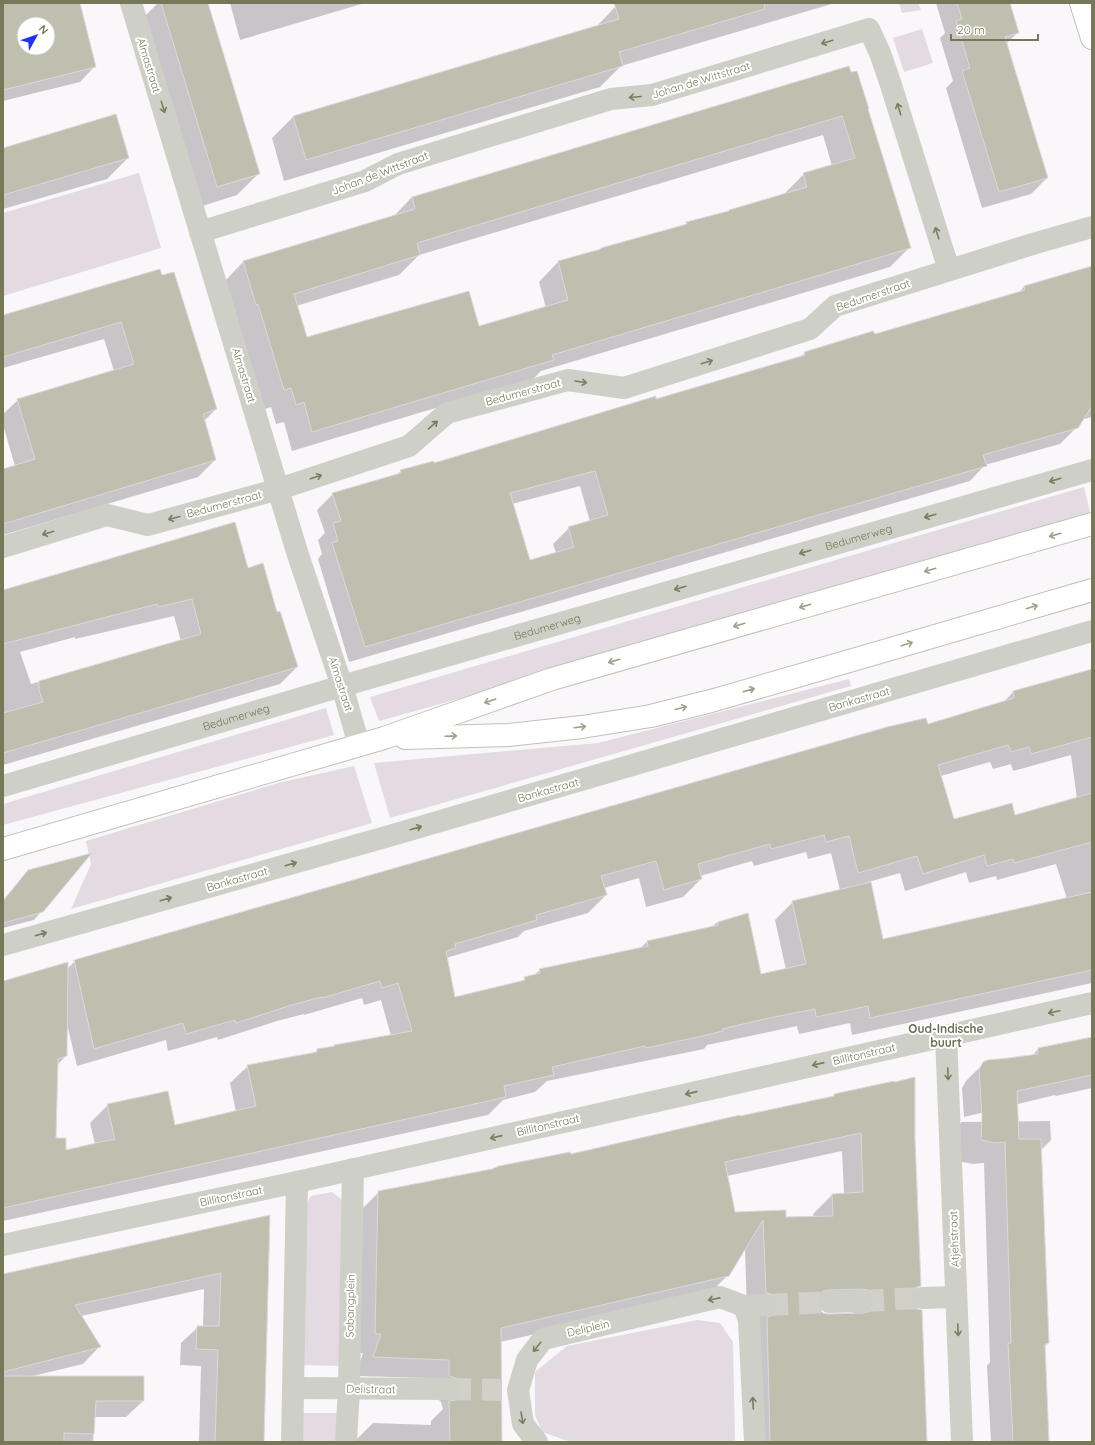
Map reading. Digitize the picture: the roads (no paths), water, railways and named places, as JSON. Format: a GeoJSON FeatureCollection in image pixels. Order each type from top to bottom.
{"type":"FeatureCollection","features":[{"type":"Feature","properties":{"kind":"main road"},"geometry":{"type":"LineString","coordinates":[[1082,3],[1092,38]]}},
{"type":"Feature","properties":{"kind":"main road"},"geometry":{"type":"LineString","coordinates":[[3,849],[384,738],[552,679],[1092,524]]}},
{"type":"Feature","properties":{"kind":"main road"},"geometry":{"type":"LineString","coordinates":[[384,738],[508,735],[582,727],[651,716],[711,701],[870,656],[1092,590]]}},
{"type":"Feature","properties":{"kind":"street","name":"Almastraat"},"geometry":{"type":"LineString","coordinates":[[131,3],[298,555],[342,686],[359,745]]}},
{"type":"Feature","properties":{"kind":"street","name":"Johan de Wittstraat"},"geometry":{"type":"LineString","coordinates":[[198,226],[366,181],[398,164],[610,99],[652,95],[869,29],[892,85],[949,270]]}},
{"type":"Feature","properties":{"kind":"street","name":"Bedumerstraat"},"geometry":{"type":"LineString","coordinates":[[3,547],[107,515],[148,525],[279,489],[409,446],[448,412],[568,380],[624,388],[810,330],[835,306],[1036,242],[1092,227]]}},
{"type":"Feature","properties":{"kind":"street","name":"Bedumerweg"},"geometry":{"type":"LineString","coordinates":[[3,786],[342,686],[1092,470]]}},
{"type":"Feature","properties":{"kind":"street","name":"Bankastraat"},"geometry":{"type":"LineString","coordinates":[[3,945],[389,836],[1092,631]]}},
{"type":"Feature","properties":{"kind":"street","name":"Billitonstraat"},"geometry":{"type":"LineString","coordinates":[[3,1245],[297,1182],[1092,1003]]}},
{"type":"Feature","properties":{"kind":"street","name":"Atjehstraat"},"geometry":{"type":"LineString","coordinates":[[946,1035],[962,1442]]}},
{"type":"Feature","properties":{"kind":"street","name":"Sabangplein"},"geometry":{"type":"LineString","coordinates":[[346,1442],[349,1388],[352,1169]]}},
{"type":"Feature","properties":{"kind":"street"},"geometry":{"type":"LineString","coordinates":[[292,1442],[297,1182]]}},
{"type":"Feature","properties":{"kind":"street","name":"Deliplein"},"geometry":{"type":"LineString","coordinates":[[537,1442],[522,1424],[510,1390],[527,1360],[543,1339],[720,1297],[744,1306],[766,1305]]}},
{"type":"Feature","properties":{"kind":"street"},"geometry":{"type":"LineString","coordinates":[[922,1298],[956,1297]]}},
{"type":"Feature","properties":{"kind":"street"},"geometry":{"type":"LineString","coordinates":[[829,1302],[862,1301]]}},
{"type":"Feature","properties":{"kind":"street"},"geometry":{"type":"LineString","coordinates":[[744,1306],[749,1320],[755,1442]]}},
{"type":"Feature","properties":{"kind":"street","name":"Delistraat"},"geometry":{"type":"LineString","coordinates":[[293,1388],[449,1389]]}},
{"type":"Feature","properties":{"kind":"tunnel"},"geometry":{"type":"LineString","coordinates":[[862,1301],[922,1298]]}},
{"type":"Feature","properties":{"kind":"tunnel"},"geometry":{"type":"LineString","coordinates":[[766,1305],[829,1302]]}},
{"type":"Feature","properties":{"kind":"tunnel"},"geometry":{"type":"LineString","coordinates":[[449,1389],[502,1390]]}},
{"type":"Feature","properties":{"kind":"district","name":"Oud-Indische buurt"},"geometry":{"type":"Point","coordinates":[946,1035]}}]}
